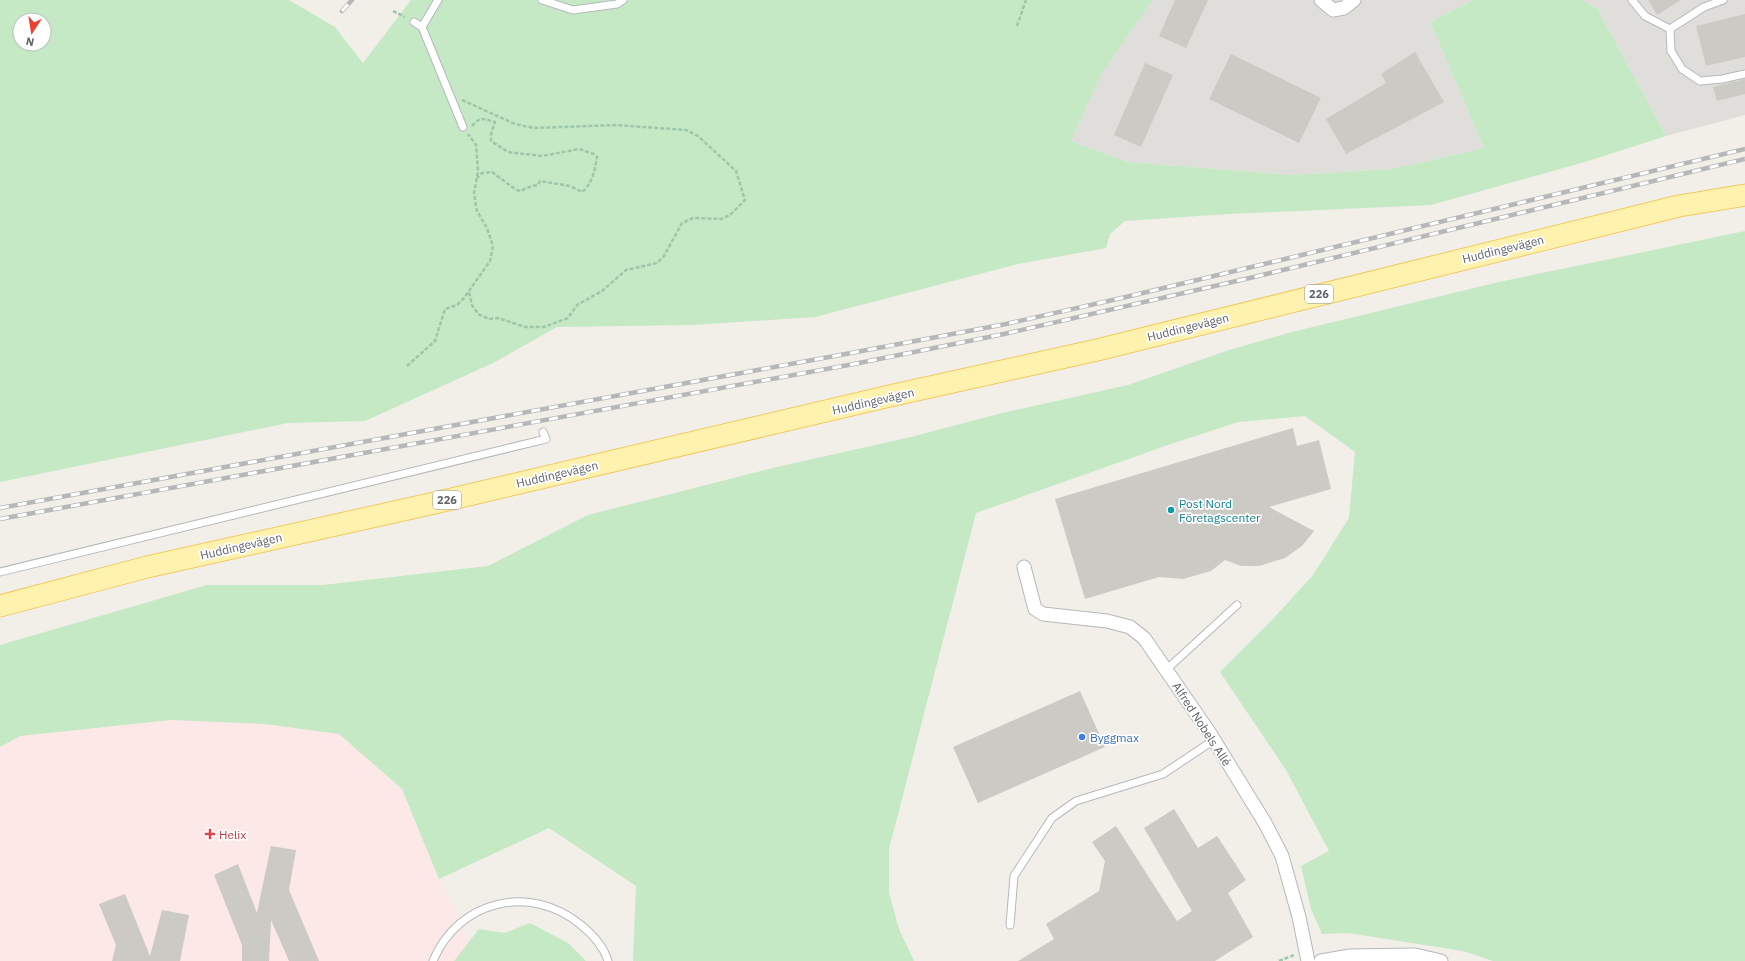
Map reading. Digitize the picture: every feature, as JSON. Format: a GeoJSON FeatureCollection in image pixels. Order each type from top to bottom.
{"type":"FeatureCollection","features":[{"type":"Feature","properties":{"kind":"main road","name":"Huddingevägen"},"geometry":{"type":"LineString","coordinates":[[0,606],[147,567],[439,502],[894,395],[1097,350],[1664,210],[1745,195]]}},
{"type":"Feature","properties":{"kind":"street"},"geometry":{"type":"LineString","coordinates":[[1321,0],[1333,10],[1344,8],[1354,0]]}},
{"type":"Feature","properties":{"kind":"street","name":"Alfred Nobels Allé"},"geometry":{"type":"LineString","coordinates":[[1024,567],[1035,609],[1043,614],[1107,621],[1130,627],[1144,638],[1167,669],[1214,740],[1265,823],[1282,856],[1299,917],[1308,961]]}},
{"type":"Feature","properties":{"kind":"street"},"geometry":{"type":"LineString","coordinates":[[1321,961],[1350,956],[1415,955],[1441,961]]}},
{"type":"Feature","properties":{"kind":"lane"},"geometry":{"type":"LineString","coordinates":[[422,27],[438,0]]}},
{"type":"Feature","properties":{"kind":"lane"},"geometry":{"type":"LineString","coordinates":[[542,0],[573,10],[617,4],[623,0]]}},
{"type":"Feature","properties":{"kind":"lane"},"geometry":{"type":"LineString","coordinates":[[1632,0],[1645,16],[1670,29]]}},
{"type":"Feature","properties":{"kind":"lane"},"geometry":{"type":"LineString","coordinates":[[1670,29],[1704,7],[1723,0]]}},
{"type":"Feature","properties":{"kind":"lane"},"geometry":{"type":"LineString","coordinates":[[414,22],[422,27],[465,130]]}},
{"type":"Feature","properties":{"kind":"lane"},"geometry":{"type":"LineString","coordinates":[[1670,29],[1671,51],[1682,69],[1700,80],[1722,79],[1745,74]]}},
{"type":"Feature","properties":{"kind":"lane"},"geometry":{"type":"LineString","coordinates":[[0,572],[546,439],[543,432]]}},
{"type":"Feature","properties":{"kind":"lane"},"geometry":{"type":"LineString","coordinates":[[1167,669],[1237,605]]}},
{"type":"Feature","properties":{"kind":"lane"},"geometry":{"type":"LineString","coordinates":[[1010,924],[1014,876],[1052,818],[1076,801],[1163,774],[1214,740]]}},
{"type":"Feature","properties":{"kind":"lane"},"geometry":{"type":"LineString","coordinates":[[433,961],[438,948],[453,928],[472,914],[492,905],[517,901],[543,905],[569,914],[590,932],[606,954],[608,961]]}},
{"type":"Feature","properties":{"kind":"path"},"geometry":{"type":"LineString","coordinates":[[1017,26],[1026,0]]}},
{"type":"Feature","properties":{"kind":"path"},"geometry":{"type":"LineString","coordinates":[[449,94],[515,124],[534,128],[616,125],[686,130],[698,136],[736,171],[745,200],[730,215],[721,219],[693,218],[682,223],[664,256],[657,263],[626,270],[602,291],[577,306],[568,318],[544,327],[525,327],[498,318],[489,320],[478,314],[472,305],[469,292]]}},
{"type":"Feature","properties":{"kind":"path"},"geometry":{"type":"LineString","coordinates":[[407,366],[435,341],[445,309],[457,305],[464,298],[490,262],[493,246],[487,228],[477,210],[474,192],[478,171],[476,145],[465,130],[477,120],[483,119],[495,122],[491,134],[491,141],[508,152],[542,156],[579,149],[594,154],[597,157],[593,176],[586,189],[582,192],[570,186],[540,181],[538,185],[520,191],[492,172],[482,174],[477,178]]}},
{"type":"Feature","properties":{"kind":"shaded area"},"geometry":{"type":"Polygon","coordinates":[[[1153,0],[1474,0],[1430,22],[1484,148],[1392,169],[1292,175],[1128,162],[1071,141],[1102,73],[1153,0]]]}},
{"type":"Feature","properties":{"kind":"shaded area"},"geometry":{"type":"Polygon","coordinates":[[[1581,0],[1745,0],[1745,115],[1666,136],[1597,8],[1581,0]]]}},
{"type":"Feature","properties":{"kind":"shaded area","name":"Helix"},"geometry":{"type":"Polygon","coordinates":[[[171,720],[265,724],[339,734],[402,789],[439,879],[480,961],[0,961],[0,747],[20,736],[171,720]]]}},
{"type":"Feature","properties":{"kind":"green space"},"geometry":{"type":"Polygon","coordinates":[[[0,0],[289,0],[335,27],[363,63],[411,0],[1153,0],[1102,73],[1071,141],[1128,162],[1292,175],[1392,169],[1484,148],[1430,22],[1474,0],[1581,0],[1597,8],[1666,136],[1585,162],[1431,205],[1228,214],[1125,221],[1110,234],[1106,248],[1018,264],[815,317],[691,325],[557,327],[493,363],[365,421],[288,423],[0,482],[0,0]]]}},
{"type":"Feature","properties":{"kind":"green space"},"geometry":{"type":"Polygon","coordinates":[[[1745,231],[1745,961],[1493,961],[1463,951],[1348,933],[1322,934],[1311,909],[1301,866],[1329,851],[1286,770],[1220,672],[1272,620],[1313,575],[1349,518],[1355,452],[1305,416],[1238,422],[1168,445],[976,513],[889,849],[889,893],[899,929],[914,961],[633,961],[636,886],[549,828],[439,879],[402,789],[339,734],[265,724],[171,720],[20,736],[0,747],[0,645],[207,585],[323,585],[488,566],[588,515],[777,467],[911,437],[1002,413],[1128,385],[1229,350],[1292,332],[1499,282],[1745,231]]]}},
{"type":"Feature","properties":{"kind":"green space"},"geometry":{"type":"Polygon","coordinates":[[[530,923],[568,943],[586,961],[454,961],[479,929],[505,933],[530,923]]]}},
{"type":"Feature","properties":{"kind":"building"},"geometry":{"type":"Polygon","coordinates":[[[1175,0],[1208,0],[1186,48],[1159,36],[1175,0]]]}},
{"type":"Feature","properties":{"kind":"building"},"geometry":{"type":"Polygon","coordinates":[[[1648,0],[1681,0],[1657,15],[1648,0]]]}},
{"type":"Feature","properties":{"kind":"building"},"geometry":{"type":"Polygon","coordinates":[[[1745,14],[1745,57],[1706,66],[1696,26],[1745,14]]]}},
{"type":"Feature","properties":{"kind":"building"},"geometry":{"type":"Polygon","coordinates":[[[1415,52],[1444,102],[1346,154],[1326,119],[1386,83],[1381,74],[1415,52]]]}},
{"type":"Feature","properties":{"kind":"building"},"geometry":{"type":"Polygon","coordinates":[[[1231,54],[1321,98],[1299,143],[1209,99],[1231,54]]]}},
{"type":"Feature","properties":{"kind":"building"},"geometry":{"type":"Polygon","coordinates":[[[1145,63],[1173,75],[1141,147],[1114,135],[1145,63]]]}},
{"type":"Feature","properties":{"kind":"building"},"geometry":{"type":"Polygon","coordinates":[[[1745,79],[1745,94],[1717,101],[1713,87],[1745,79]]]}},
{"type":"Feature","properties":{"kind":"building","name":"Post Nord Företagscenter"},"geometry":{"type":"Polygon","coordinates":[[[1293,428],[1297,446],[1319,440],[1331,489],[1269,507],[1314,531],[1302,546],[1285,558],[1259,566],[1241,566],[1225,560],[1211,571],[1183,579],[1159,577],[1085,599],[1055,499],[1293,428]]]}},
{"type":"Feature","properties":{"kind":"building"},"geometry":{"type":"Polygon","coordinates":[[[1080,691],[1105,747],[978,803],[953,747],[1080,691]]]}},
{"type":"Feature","properties":{"kind":"building"},"geometry":{"type":"Polygon","coordinates":[[[1174,809],[1198,848],[1217,836],[1246,880],[1228,893],[1253,937],[1215,961],[1018,961],[1054,939],[1046,924],[1099,891],[1105,861],[1092,842],[1116,826],[1177,921],[1192,911],[1144,828],[1174,809]]]}},
{"type":"Feature","properties":{"kind":"building","name":"Helix"},"geometry":{"type":"Polygon","coordinates":[[[271,846],[296,850],[289,890],[319,961],[289,961],[271,920],[269,961],[242,961],[242,945],[214,875],[238,864],[257,913],[271,846]]]}},
{"type":"Feature","properties":{"kind":"building"},"geometry":{"type":"Polygon","coordinates":[[[125,894],[150,956],[162,910],[189,915],[180,961],[112,961],[116,945],[99,904],[125,894]]]}},
{"type":"Feature","properties":{"kind":"railway"},"geometry":{"type":"LineString","coordinates":[[342,11],[352,0]]}},
{"type":"Feature","properties":{"kind":"railway"},"geometry":{"type":"LineString","coordinates":[[0,508],[1006,324],[1126,297],[1745,149]]}},
{"type":"Feature","properties":{"kind":"railway"},"geometry":{"type":"LineString","coordinates":[[0,519],[854,364],[1004,334],[1254,277],[1745,159]]}},
{"type":"Feature","properties":{"kind":"place","name":"Post Nord Företagscenter"},"geometry":{"type":"Point","coordinates":[1171,510]}},
{"type":"Feature","properties":{"kind":"place","name":"Byggmax"},"geometry":{"type":"Point","coordinates":[1082,737]}},
{"type":"Feature","properties":{"kind":"place","name":"Helix"},"geometry":{"type":"Point","coordinates":[210,834]}}]}
